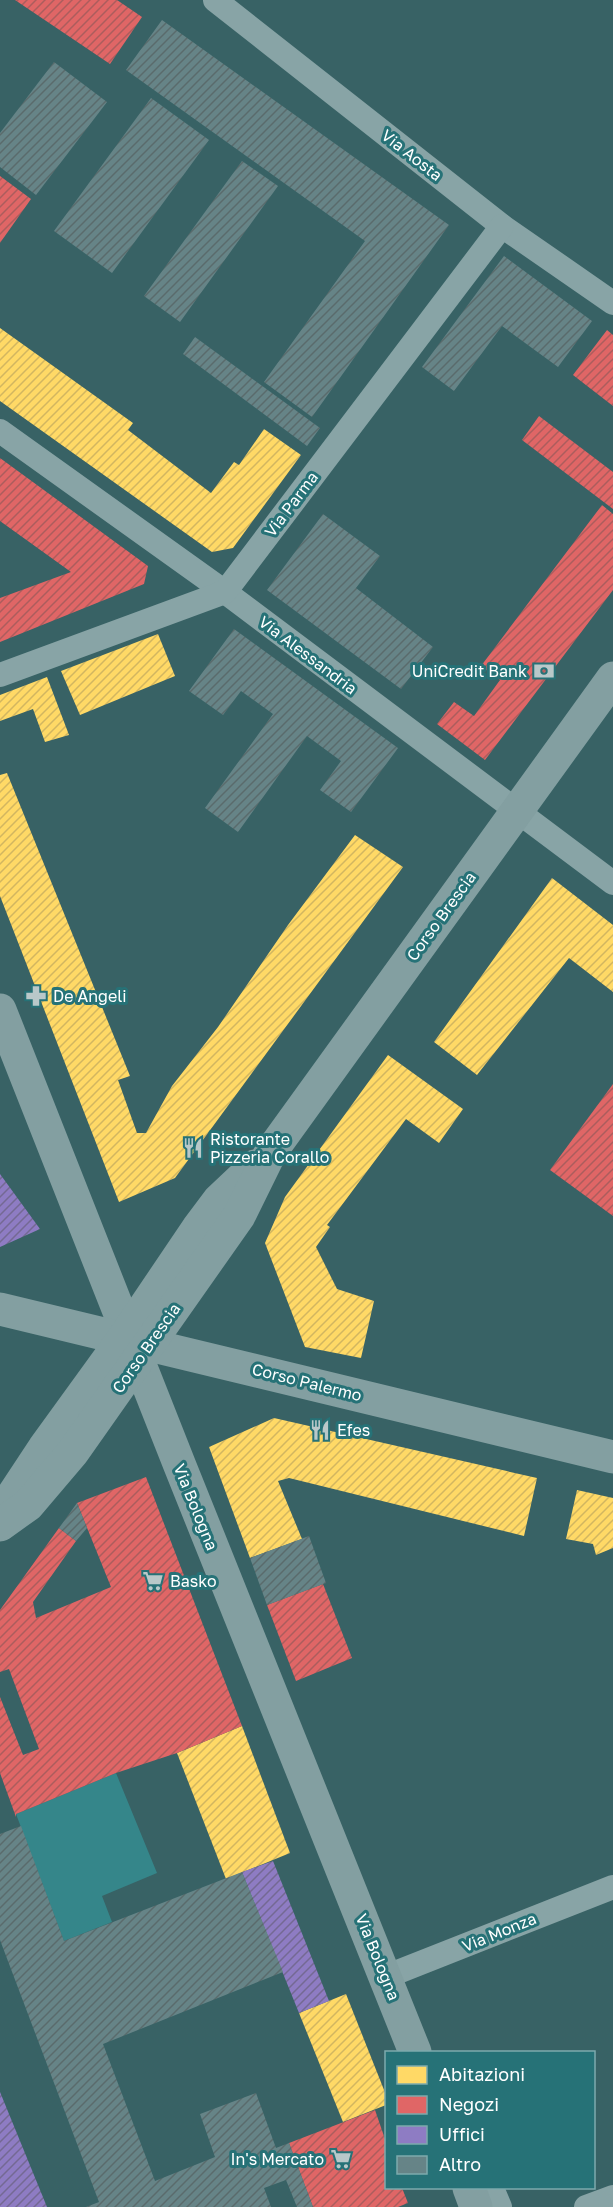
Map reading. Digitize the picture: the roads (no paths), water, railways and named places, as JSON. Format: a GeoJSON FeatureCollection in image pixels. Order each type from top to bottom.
{"type":"FeatureCollection","features":[{"type":"Feature","properties":{"kind":"street","name":"Via Aosta"},"geometry":{"type":"LineString","coordinates":[[215,0],[502,226],[613,303]]}},
{"type":"Feature","properties":{"kind":"street","name":"Via Parma"},"geometry":{"type":"LineString","coordinates":[[225,592],[502,226]]}},
{"type":"Feature","properties":{"kind":"street","name":"Via Alessandria"},"geometry":{"type":"LineString","coordinates":[[0,431],[225,592],[613,883]]}},
{"type":"Feature","properties":{"kind":"street"},"geometry":{"type":"LineString","coordinates":[[0,675],[225,592]]}},
{"type":"Feature","properties":{"kind":"street","name":"Corso Brescia"},"geometry":{"type":"LineString","coordinates":[[0,1525],[28,1505],[63,1464],[219,1200],[270,1153],[613,678]]}},
{"type":"Feature","properties":{"kind":"street","name":"Via Bologna"},"geometry":{"type":"LineString","coordinates":[[0,1010],[385,1977],[419,2047]]}},
{"type":"Feature","properties":{"kind":"street","name":"Corso Palermo"},"geometry":{"type":"LineString","coordinates":[[0,1309],[613,1457]]}},
{"type":"Feature","properties":{"kind":"street","name":"Via Monza"},"geometry":{"type":"LineString","coordinates":[[385,1977],[613,1887]]}},
{"type":"Feature","properties":{"kind":"street"},"geometry":{"type":"LineString","coordinates":[[469,2189],[476,2207]]}},
{"type":"Feature","properties":{"kind":"street"},"geometry":{"type":"LineString","coordinates":[[493,2189],[500,2207]]}},
{"type":"Feature","properties":{"kind":"street"},"geometry":{"type":"LineString","coordinates":[[586,2207],[613,2197]]}},
{"type":"Feature","properties":{"kind":"place","name":"UniCredit Bank"},"geometry":{"type":"Point","coordinates":[544,671]}},
{"type":"Feature","properties":{"kind":"place","name":"De Angeli"},"geometry":{"type":"Point","coordinates":[36,996]}},
{"type":"Feature","properties":{"kind":"place","name":"Ristorante Pizzeria Corallo"},"geometry":{"type":"Point","coordinates":[193,1148]}},
{"type":"Feature","properties":{"kind":"place","name":"Efes"},"geometry":{"type":"Point","coordinates":[320,1430]}},
{"type":"Feature","properties":{"kind":"place","name":"Basko"},"geometry":{"type":"Point","coordinates":[153,1581]}},
{"type":"Feature","properties":{"kind":"place","name":"In's Mercato"},"geometry":{"type":"Point","coordinates":[341,2159]}}]}
